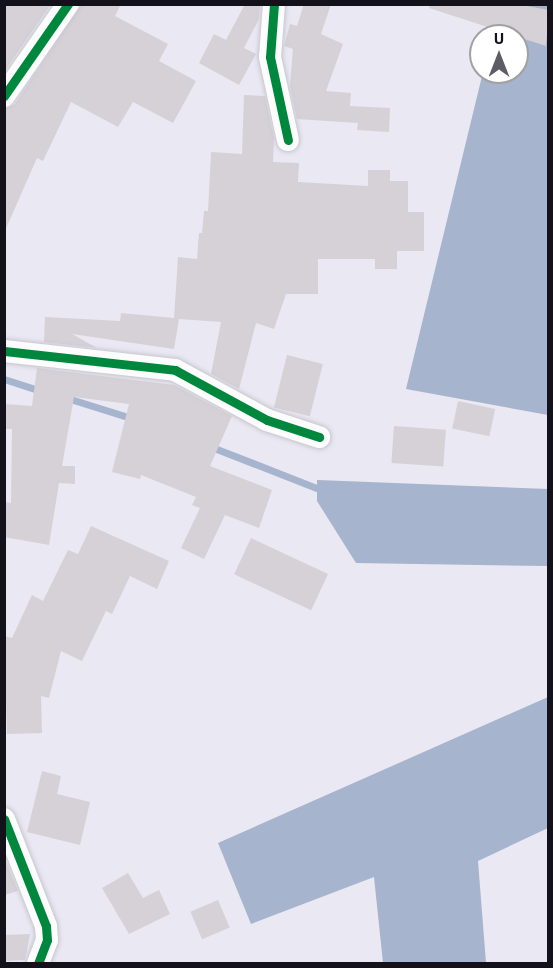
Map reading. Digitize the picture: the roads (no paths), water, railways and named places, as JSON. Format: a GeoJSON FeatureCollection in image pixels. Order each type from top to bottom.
{"type":"FeatureCollection","features":[{"type":"Feature","properties":{"kind":"street"},"geometry":{"type":"LineString","coordinates":[[5,96],[68,4]]}},
{"type":"Feature","properties":{"kind":"street"},"geometry":{"type":"LineString","coordinates":[[274,4],[270,57],[288,140]]}},
{"type":"Feature","properties":{"kind":"street"},"geometry":{"type":"LineString","coordinates":[[4,351],[175,370],[267,420],[319,436]]}},
{"type":"Feature","properties":{"kind":"street"},"geometry":{"type":"LineString","coordinates":[[4,819],[46,926],[45,946],[38,963]]}},
{"type":"Feature","properties":{"kind":"water"},"geometry":{"type":"Polygon","coordinates":[[[500,5],[548,5],[548,415],[406,389],[480,84],[529,84],[529,24],[495,24],[500,5]]]}},
{"type":"Feature","properties":{"kind":"water"},"geometry":{"type":"Polygon","coordinates":[[[317,480],[548,489],[548,566],[356,563],[317,501],[317,480]]]}},
{"type":"Feature","properties":{"kind":"water"},"geometry":{"type":"Polygon","coordinates":[[[548,697],[548,828],[478,861],[486,963],[383,963],[374,877],[251,924],[218,843],[548,697]]]}},
{"type":"Feature","properties":{"kind":"waterway"},"geometry":{"type":"LineString","coordinates":[[4,379],[42,391]]}},
{"type":"Feature","properties":{"kind":"waterway"},"geometry":{"type":"LineString","coordinates":[[67,398],[134,419]]}},
{"type":"Feature","properties":{"kind":"waterway"},"geometry":{"type":"LineString","coordinates":[[209,446],[317,488]]}}]}
